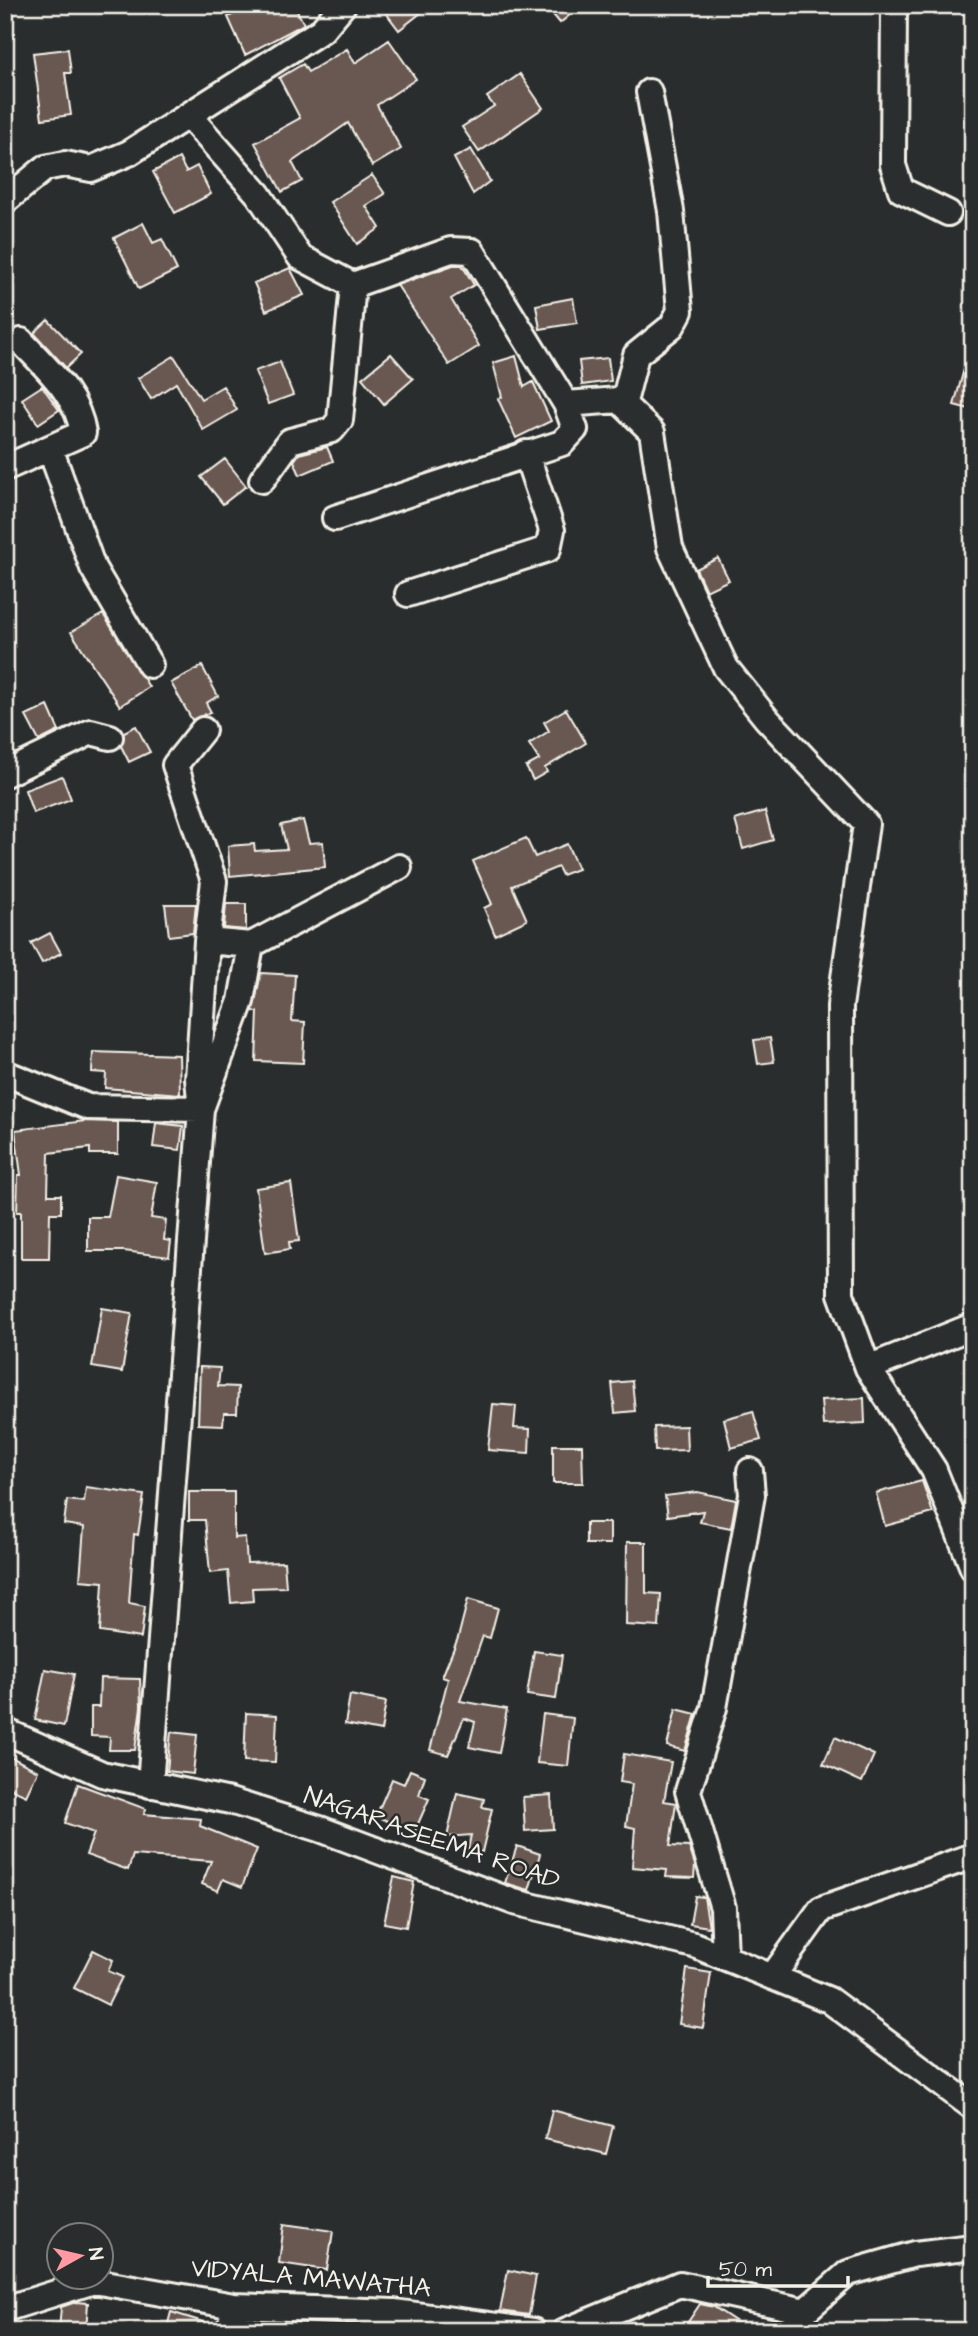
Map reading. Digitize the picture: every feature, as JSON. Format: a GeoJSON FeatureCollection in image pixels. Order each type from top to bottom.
{"type":"FeatureCollection","features":[{"type":"Feature","properties":{"kind":"street"},"geometry":{"type":"LineString","coordinates":[[5,201],[45,168],[65,164],[91,169],[129,153],[322,30],[343,5]]}},
{"type":"Feature","properties":{"kind":"street"},"geometry":{"type":"LineString","coordinates":[[894,5],[893,165],[901,190],[948,214]]}},
{"type":"Feature","properties":{"kind":"street"},"geometry":{"type":"LineString","coordinates":[[624,402],[636,355],[672,326],[680,311],[671,211],[649,92]]}},
{"type":"Feature","properties":{"kind":"street"},"geometry":{"type":"LineString","coordinates":[[189,116],[258,194],[300,257],[353,285],[451,250],[472,251],[566,404],[575,429],[562,443],[335,518]]}},
{"type":"Feature","properties":{"kind":"street"},"geometry":{"type":"LineString","coordinates":[[262,480],[290,441],[332,430],[340,420],[353,285]]}},
{"type":"Feature","properties":{"kind":"street"},"geometry":{"type":"LineString","coordinates":[[5,468],[83,433],[80,417],[64,388],[21,341]]}},
{"type":"Feature","properties":{"kind":"street"},"geometry":{"type":"LineString","coordinates":[[566,404],[619,400],[652,432],[670,548],[726,668],[766,718],[866,824],[840,1006],[841,1294],[868,1368],[934,1470],[973,1568]]}},
{"type":"Feature","properties":{"kind":"street"},"geometry":{"type":"LineString","coordinates":[[50,448],[93,568],[150,666]]}},
{"type":"Feature","properties":{"kind":"street"},"geometry":{"type":"LineString","coordinates":[[408,594],[548,549],[552,530],[526,453]]}},
{"type":"Feature","properties":{"kind":"street"},"geometry":{"type":"LineString","coordinates":[[150,1785],[201,1109],[198,1079],[207,941],[214,881],[175,765],[203,730]]}},
{"type":"Feature","properties":{"kind":"street"},"geometry":{"type":"LineString","coordinates":[[5,774],[91,732],[110,737]]}},
{"type":"Feature","properties":{"kind":"street"},"geometry":{"type":"LineString","coordinates":[[207,941],[251,945],[399,867]]}},
{"type":"Feature","properties":{"kind":"street"},"geometry":{"type":"LineString","coordinates":[[201,1109],[241,1001],[251,945]]}},
{"type":"Feature","properties":{"kind":"street"},"geometry":{"type":"LineString","coordinates":[[5,1073],[88,1107],[201,1109]]}},
{"type":"Feature","properties":{"kind":"street"},"geometry":{"type":"LineString","coordinates":[[868,1368],[973,1326]]}},
{"type":"Feature","properties":{"kind":"street"},"geometry":{"type":"LineString","coordinates":[[725,1957],[723,1908],[688,1791],[714,1709],[752,1495],[750,1471]]}},
{"type":"Feature","properties":{"kind":"street","name":"NAGARASEEMA ROAD"},"geometry":{"type":"LineString","coordinates":[[5,1731],[102,1774],[230,1801],[320,1829],[514,1902],[694,1945],[725,1957],[829,2000],[973,2106]]}},
{"type":"Feature","properties":{"kind":"street"},"geometry":{"type":"LineString","coordinates":[[772,1977],[821,1909],[973,1856]]}},
{"type":"Feature","properties":{"kind":"street"},"geometry":{"type":"LineString","coordinates":[[565,2331],[680,2284],[805,2311],[848,2273],[915,2254],[973,2247]]}},
{"type":"Feature","properties":{"kind":"street","name":"VIDYALA MAWATHA"},"geometry":{"type":"LineString","coordinates":[[5,2309],[94,2281],[234,2306],[394,2312],[533,2331]]}},
{"type":"Feature","properties":{"kind":"street"},"geometry":{"type":"LineString","coordinates":[[230,2331],[234,2306]]}},
{"type":"Feature","properties":{"kind":"building"},"geometry":{"type":"Polygon","coordinates":[[[253,5],[294,5],[304,24],[245,55],[228,17],[253,5]]]}},
{"type":"Feature","properties":{"kind":"building"},"geometry":{"type":"Polygon","coordinates":[[[380,5],[431,5],[399,30],[380,5]]]}},
{"type":"Feature","properties":{"kind":"building"},"geometry":{"type":"Polygon","coordinates":[[[545,5],[582,5],[560,23],[545,5]]]}},
{"type":"Feature","properties":{"kind":"building"},"geometry":{"type":"Polygon","coordinates":[[[389,40],[416,79],[377,105],[401,149],[372,166],[348,123],[292,162],[302,181],[282,192],[255,143],[300,118],[279,78],[303,64],[308,72],[347,49],[355,63],[389,40]]]}},
{"type":"Feature","properties":{"kind":"building"},"geometry":{"type":"Polygon","coordinates":[[[68,49],[71,73],[65,73],[71,115],[42,119],[33,53],[68,49]]]}},
{"type":"Feature","properties":{"kind":"building"},"geometry":{"type":"Polygon","coordinates":[[[520,74],[543,108],[479,152],[462,127],[494,106],[487,97],[520,74]]]}},
{"type":"Feature","properties":{"kind":"building"},"geometry":{"type":"Polygon","coordinates":[[[471,149],[490,181],[473,194],[454,158],[471,149]]]}},
{"type":"Feature","properties":{"kind":"building"},"geometry":{"type":"Polygon","coordinates":[[[179,158],[186,172],[197,166],[211,194],[175,213],[153,172],[179,158]]]}},
{"type":"Feature","properties":{"kind":"building"},"geometry":{"type":"Polygon","coordinates":[[[372,175],[385,194],[366,206],[380,228],[357,244],[330,202],[372,175]]]}},
{"type":"Feature","properties":{"kind":"building"},"geometry":{"type":"Polygon","coordinates":[[[143,223],[153,243],[162,239],[177,270],[139,289],[114,238],[143,223]]]}},
{"type":"Feature","properties":{"kind":"building"},"geometry":{"type":"Polygon","coordinates":[[[453,265],[462,265],[474,285],[451,299],[479,346],[449,365],[397,285],[453,265]]]}},
{"type":"Feature","properties":{"kind":"building"},"geometry":{"type":"Polygon","coordinates":[[[290,268],[304,295],[266,311],[254,283],[290,268]]]}},
{"type":"Feature","properties":{"kind":"building"},"geometry":{"type":"Polygon","coordinates":[[[573,298],[577,323],[540,329],[536,305],[573,298]]]}},
{"type":"Feature","properties":{"kind":"building"},"geometry":{"type":"Polygon","coordinates":[[[48,320],[81,354],[66,368],[34,333],[48,320]]]}},
{"type":"Feature","properties":{"kind":"building"},"geometry":{"type":"Polygon","coordinates":[[[391,354],[413,379],[384,404],[362,378],[391,354]]]}},
{"type":"Feature","properties":{"kind":"building"},"geometry":{"type":"Polygon","coordinates":[[[968,355],[973,356],[973,410],[954,405],[968,355]]]}},
{"type":"Feature","properties":{"kind":"building"},"geometry":{"type":"Polygon","coordinates":[[[174,356],[201,399],[223,386],[237,410],[203,430],[176,383],[151,399],[138,378],[174,356]]]}},
{"type":"Feature","properties":{"kind":"building"},"geometry":{"type":"Polygon","coordinates":[[[516,356],[524,387],[533,382],[551,421],[516,438],[498,399],[502,397],[493,363],[516,356]]]}},
{"type":"Feature","properties":{"kind":"building"},"geometry":{"type":"Polygon","coordinates":[[[608,358],[611,381],[582,385],[579,361],[608,358]]]}},
{"type":"Feature","properties":{"kind":"building"},"geometry":{"type":"Polygon","coordinates":[[[280,362],[293,395],[268,404],[255,371],[280,362]]]}},
{"type":"Feature","properties":{"kind":"building"},"geometry":{"type":"Polygon","coordinates":[[[42,386],[59,410],[38,424],[22,399],[42,386]]]}},
{"type":"Feature","properties":{"kind":"building"},"geometry":{"type":"Polygon","coordinates":[[[327,447],[333,461],[300,475],[294,461],[299,454],[327,447]]]}},
{"type":"Feature","properties":{"kind":"building"},"geometry":{"type":"Polygon","coordinates":[[[225,459],[246,486],[223,504],[201,477],[225,459]]]}},
{"type":"Feature","properties":{"kind":"building"},"geometry":{"type":"Polygon","coordinates":[[[718,558],[729,580],[706,591],[696,569],[718,558]]]}},
{"type":"Feature","properties":{"kind":"building"},"geometry":{"type":"Polygon","coordinates":[[[103,614],[149,687],[120,706],[71,632],[103,614]]]}},
{"type":"Feature","properties":{"kind":"building"},"geometry":{"type":"Polygon","coordinates":[[[202,666],[218,696],[206,703],[211,712],[192,720],[171,683],[202,666]]]}},
{"type":"Feature","properties":{"kind":"building"},"geometry":{"type":"Polygon","coordinates":[[[48,706],[59,731],[39,741],[26,716],[48,706]]]}},
{"type":"Feature","properties":{"kind":"building"},"geometry":{"type":"Polygon","coordinates":[[[566,709],[586,743],[545,768],[547,772],[533,780],[526,767],[539,760],[529,744],[549,731],[544,722],[566,709]]]}},
{"type":"Feature","properties":{"kind":"building"},"geometry":{"type":"Polygon","coordinates":[[[136,726],[150,752],[129,762],[121,746],[124,732],[136,726]]]}},
{"type":"Feature","properties":{"kind":"building"},"geometry":{"type":"Polygon","coordinates":[[[62,776],[71,799],[33,813],[25,790],[62,776]]]}},
{"type":"Feature","properties":{"kind":"building"},"geometry":{"type":"Polygon","coordinates":[[[765,811],[773,840],[743,849],[735,820],[765,811]]]}},
{"type":"Feature","properties":{"kind":"building"},"geometry":{"type":"Polygon","coordinates":[[[303,820],[309,843],[323,842],[325,867],[230,876],[228,846],[254,844],[255,851],[287,849],[281,825],[303,820]]]}},
{"type":"Feature","properties":{"kind":"building"},"geometry":{"type":"Polygon","coordinates":[[[526,838],[535,857],[567,844],[578,869],[562,875],[558,867],[512,886],[527,920],[495,935],[484,908],[492,904],[473,861],[526,838]]]}},
{"type":"Feature","properties":{"kind":"building"},"geometry":{"type":"Polygon","coordinates":[[[165,904],[196,904],[193,933],[169,936],[165,904]]]}},
{"type":"Feature","properties":{"kind":"building"},"geometry":{"type":"Polygon","coordinates":[[[226,904],[246,904],[246,930],[224,928],[226,904]]]}},
{"type":"Feature","properties":{"kind":"building"},"geometry":{"type":"Polygon","coordinates":[[[50,933],[61,953],[42,963],[31,943],[50,933]]]}},
{"type":"Feature","properties":{"kind":"building"},"geometry":{"type":"Polygon","coordinates":[[[261,973],[295,975],[292,1021],[305,1022],[303,1063],[256,1061],[258,1012],[253,1011],[261,973]]]}},
{"type":"Feature","properties":{"kind":"building"},"geometry":{"type":"Polygon","coordinates":[[[770,1038],[774,1062],[758,1064],[754,1040],[770,1038]]]}},
{"type":"Feature","properties":{"kind":"building"},"geometry":{"type":"Polygon","coordinates":[[[93,1052],[179,1055],[180,1094],[105,1088],[106,1073],[92,1072],[93,1052]]]}},
{"type":"Feature","properties":{"kind":"building"},"geometry":{"type":"Polygon","coordinates":[[[85,1121],[118,1122],[118,1154],[90,1154],[90,1148],[49,1153],[48,1195],[61,1195],[61,1213],[50,1213],[49,1258],[21,1258],[21,1212],[17,1212],[18,1175],[21,1175],[15,1130],[85,1121]]]}},
{"type":"Feature","properties":{"kind":"building"},"geometry":{"type":"Polygon","coordinates":[[[156,1123],[183,1126],[180,1150],[153,1147],[156,1123]]]}},
{"type":"Feature","properties":{"kind":"building"},"geometry":{"type":"Polygon","coordinates":[[[116,1175],[157,1182],[151,1218],[166,1220],[164,1240],[171,1241],[169,1257],[124,1251],[88,1251],[88,1217],[108,1217],[116,1175]]]}},
{"type":"Feature","properties":{"kind":"building"},"geometry":{"type":"Polygon","coordinates":[[[291,1183],[299,1241],[289,1242],[290,1249],[265,1253],[256,1188],[291,1183]]]}},
{"type":"Feature","properties":{"kind":"building"},"geometry":{"type":"Polygon","coordinates":[[[102,1308],[132,1313],[122,1372],[92,1367],[102,1308]]]}},
{"type":"Feature","properties":{"kind":"building"},"geometry":{"type":"Polygon","coordinates":[[[200,1367],[220,1368],[218,1386],[238,1387],[237,1413],[224,1413],[223,1425],[198,1424],[200,1367]]]}},
{"type":"Feature","properties":{"kind":"building"},"geometry":{"type":"Polygon","coordinates":[[[632,1381],[635,1411],[615,1413],[612,1383],[632,1381]]]}},
{"type":"Feature","properties":{"kind":"building"},"geometry":{"type":"Polygon","coordinates":[[[864,1398],[865,1423],[823,1425],[821,1400],[864,1398]]]}},
{"type":"Feature","properties":{"kind":"building"},"geometry":{"type":"Polygon","coordinates":[[[493,1404],[516,1406],[514,1428],[530,1429],[529,1453],[488,1450],[493,1404]]]}},
{"type":"Feature","properties":{"kind":"building"},"geometry":{"type":"Polygon","coordinates":[[[753,1411],[761,1440],[731,1448],[724,1419],[753,1411]]]}},
{"type":"Feature","properties":{"kind":"building"},"geometry":{"type":"Polygon","coordinates":[[[686,1426],[687,1450],[655,1451],[654,1427],[686,1426]]]}},
{"type":"Feature","properties":{"kind":"building"},"geometry":{"type":"Polygon","coordinates":[[[553,1445],[582,1445],[583,1483],[553,1483],[553,1445]]]}},
{"type":"Feature","properties":{"kind":"building"},"geometry":{"type":"Polygon","coordinates":[[[922,1481],[933,1513],[885,1526],[876,1493],[922,1481]]]}},
{"type":"Feature","properties":{"kind":"building"},"geometry":{"type":"Polygon","coordinates":[[[86,1487],[144,1495],[138,1535],[134,1534],[129,1603],[145,1606],[141,1638],[100,1632],[103,1582],[80,1580],[84,1527],[64,1524],[67,1500],[84,1502],[86,1487]]]}},
{"type":"Feature","properties":{"kind":"building"},"geometry":{"type":"Polygon","coordinates":[[[189,1492],[234,1492],[234,1538],[245,1537],[247,1563],[284,1562],[286,1587],[252,1588],[253,1601],[231,1603],[228,1571],[210,1573],[205,1520],[189,1520],[189,1492]]]}},
{"type":"Feature","properties":{"kind":"building"},"geometry":{"type":"Polygon","coordinates":[[[697,1492],[736,1500],[731,1528],[700,1522],[703,1511],[668,1516],[665,1496],[697,1492]]]}},
{"type":"Feature","properties":{"kind":"building"},"geometry":{"type":"Polygon","coordinates":[[[586,1523],[610,1523],[610,1544],[586,1544],[586,1523]]]}},
{"type":"Feature","properties":{"kind":"building"},"geometry":{"type":"Polygon","coordinates":[[[627,1542],[646,1542],[646,1593],[661,1594],[659,1627],[626,1625],[627,1542]]]}},
{"type":"Feature","properties":{"kind":"building"},"geometry":{"type":"Polygon","coordinates":[[[468,1599],[498,1608],[490,1638],[483,1636],[460,1701],[507,1709],[499,1753],[469,1747],[475,1722],[464,1718],[448,1755],[430,1750],[448,1679],[442,1677],[458,1638],[468,1599]]]}},
{"type":"Feature","properties":{"kind":"building"},"geometry":{"type":"Polygon","coordinates":[[[534,1651],[562,1655],[556,1699],[527,1695],[534,1651]]]}},
{"type":"Feature","properties":{"kind":"building"},"geometry":{"type":"Polygon","coordinates":[[[45,1669],[74,1674],[64,1726],[35,1720],[45,1669]]]}},
{"type":"Feature","properties":{"kind":"building"},"geometry":{"type":"Polygon","coordinates":[[[100,1678],[140,1679],[141,1707],[135,1750],[109,1750],[110,1737],[91,1736],[91,1707],[99,1707],[100,1678]]]}},
{"type":"Feature","properties":{"kind":"building"},"geometry":{"type":"Polygon","coordinates":[[[350,1695],[386,1702],[381,1731],[345,1724],[350,1695]]]}},
{"type":"Feature","properties":{"kind":"building"},"geometry":{"type":"Polygon","coordinates":[[[676,1709],[696,1714],[685,1751],[667,1746],[676,1709]]]}},
{"type":"Feature","properties":{"kind":"building"},"geometry":{"type":"Polygon","coordinates":[[[246,1713],[277,1715],[275,1762],[244,1761],[246,1713]]]}},
{"type":"Feature","properties":{"kind":"building"},"geometry":{"type":"Polygon","coordinates":[[[543,1714],[573,1718],[568,1766],[537,1763],[543,1714]]]}},
{"type":"Feature","properties":{"kind":"building"},"geometry":{"type":"Polygon","coordinates":[[[171,1732],[197,1735],[193,1774],[167,1771],[171,1732]]]}},
{"type":"Feature","properties":{"kind":"building"},"geometry":{"type":"Polygon","coordinates":[[[835,1737],[874,1755],[862,1782],[823,1764],[835,1737]]]}},
{"type":"Feature","properties":{"kind":"building"},"geometry":{"type":"Polygon","coordinates":[[[5,1754],[38,1771],[26,1796],[5,1786],[5,1754]]]}},
{"type":"Feature","properties":{"kind":"building"},"geometry":{"type":"Polygon","coordinates":[[[624,1754],[671,1762],[664,1801],[676,1803],[670,1846],[689,1847],[695,1865],[694,1878],[666,1877],[667,1870],[632,1867],[635,1828],[626,1826],[632,1784],[620,1782],[624,1754]]]}},
{"type":"Feature","properties":{"kind":"building"},"geometry":{"type":"Polygon","coordinates":[[[410,1770],[425,1776],[419,1795],[429,1799],[414,1833],[376,1816],[392,1779],[404,1784],[410,1770]]]}},
{"type":"Feature","properties":{"kind":"building"},"geometry":{"type":"Polygon","coordinates":[[[78,1784],[146,1809],[144,1814],[201,1819],[200,1826],[257,1849],[242,1887],[223,1879],[218,1891],[202,1884],[211,1861],[133,1855],[128,1870],[86,1855],[94,1833],[65,1823],[78,1784]]]}},
{"type":"Feature","properties":{"kind":"building"},"geometry":{"type":"Polygon","coordinates":[[[457,1793],[484,1799],[482,1807],[492,1809],[482,1852],[468,1849],[471,1835],[447,1837],[457,1793]]]}},
{"type":"Feature","properties":{"kind":"building"},"geometry":{"type":"Polygon","coordinates":[[[551,1795],[553,1829],[525,1831],[523,1797],[551,1795]]]}},
{"type":"Feature","properties":{"kind":"building"},"geometry":{"type":"Polygon","coordinates":[[[517,1846],[540,1854],[529,1890],[505,1883],[517,1846]]]}},
{"type":"Feature","properties":{"kind":"building"},"geometry":{"type":"Polygon","coordinates":[[[394,1877],[414,1882],[406,1927],[384,1923],[394,1877]]]}},
{"type":"Feature","properties":{"kind":"building"},"geometry":{"type":"Polygon","coordinates":[[[695,1896],[704,1897],[709,1927],[690,1924],[695,1896]]]}},
{"type":"Feature","properties":{"kind":"building"},"geometry":{"type":"Polygon","coordinates":[[[93,1950],[113,1960],[108,1971],[122,1977],[108,2005],[74,1988],[93,1950]]]}},
{"type":"Feature","properties":{"kind":"building"},"geometry":{"type":"Polygon","coordinates":[[[687,1969],[711,1973],[703,2028],[679,2024],[687,1969]]]}},
{"type":"Feature","properties":{"kind":"building"},"geometry":{"type":"Polygon","coordinates":[[[552,2110],[613,2126],[606,2154],[545,2139],[552,2110]]]}},
{"type":"Feature","properties":{"kind":"building"},"geometry":{"type":"Polygon","coordinates":[[[284,2224],[333,2231],[327,2270],[279,2263],[284,2224]]]}},
{"type":"Feature","properties":{"kind":"building"},"geometry":{"type":"Polygon","coordinates":[[[508,2270],[536,2276],[529,2315],[500,2311],[508,2270]]]}},
{"type":"Feature","properties":{"kind":"building"},"geometry":{"type":"Polygon","coordinates":[[[76,2302],[88,2303],[86,2331],[59,2331],[61,2307],[76,2302]]]}},
{"type":"Feature","properties":{"kind":"building"},"geometry":{"type":"Polygon","coordinates":[[[700,2304],[714,2307],[750,2331],[702,2331],[688,2322],[700,2304]]]}},
{"type":"Feature","properties":{"kind":"building"},"geometry":{"type":"Polygon","coordinates":[[[171,2312],[216,2326],[215,2331],[166,2331],[171,2312]]]}}]}
